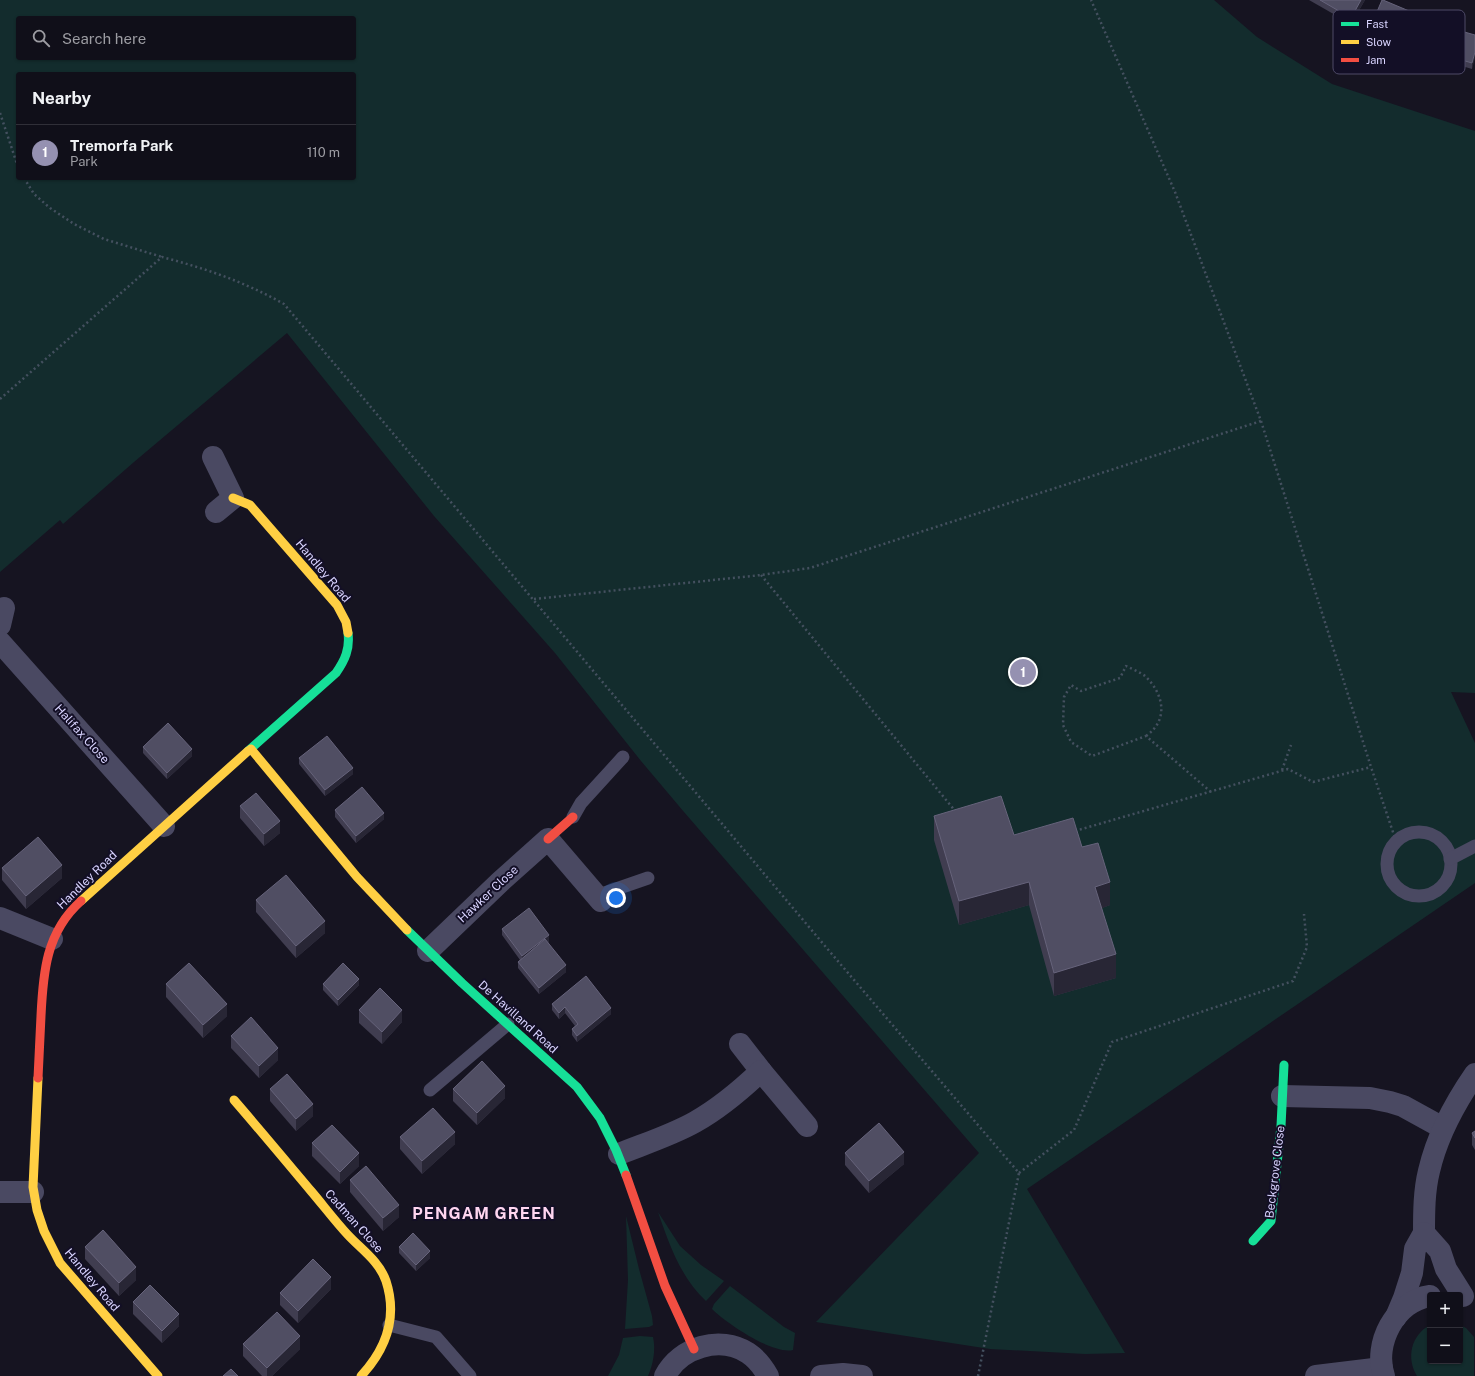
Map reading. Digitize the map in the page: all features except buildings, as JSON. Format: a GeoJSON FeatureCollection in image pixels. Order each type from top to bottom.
{"type":"FeatureCollection","features":[{"type":"Feature","properties":{"kind":"street"},"geometry":{"type":"LineString","coordinates":[[213,456],[233,498],[216,512]]}},
{"type":"Feature","properties":{"kind":"street","name":"Handley Road"},"geometry":{"type":"LineString","coordinates":[[153,1374],[60,1263],[42,1231],[36,1210],[33,1192],[43,980],[45,962],[52,939],[66,916],[78,903],[336,673],[346,657],[349,639],[348,627],[337,605],[250,505],[233,498]]}},
{"type":"Feature","properties":{"kind":"street","name":"Halifax Close"},"geometry":{"type":"LineString","coordinates":[[0,642],[164,826]]}},
{"type":"Feature","properties":{"kind":"street","name":"De Havilland Road"},"geometry":{"type":"LineString","coordinates":[[251,749],[335,851],[379,901],[428,951],[577,1087],[588,1100],[604,1124],[619,1154],[656,1263],[680,1324],[694,1349]]}},
{"type":"Feature","properties":{"kind":"street","name":"Hawker Close"},"geometry":{"type":"LineString","coordinates":[[428,951],[500,882],[573,817]]}},
{"type":"Feature","properties":{"kind":"street"},"geometry":{"type":"LineString","coordinates":[[548,839],[599,899]]}},
{"type":"Feature","properties":{"kind":"street"},"geometry":{"type":"LineString","coordinates":[[0,918],[52,939]]}},
{"type":"Feature","properties":{"kind":"street"},"geometry":{"type":"LineString","coordinates":[[740,1044],[807,1126]]}},
{"type":"Feature","properties":{"kind":"street","name":"Beckgrove Close"},"geometry":{"type":"LineString","coordinates":[[1253,1242],[1271,1221],[1280,1133],[1284,1065]]}},
{"type":"Feature","properties":{"kind":"street"},"geometry":{"type":"LineString","coordinates":[[619,1154],[696,1121],[734,1095],[761,1071]]}},
{"type":"Feature","properties":{"kind":"street"},"geometry":{"type":"LineString","coordinates":[[1316,1376],[1383,1372],[1381,1350],[1386,1332],[1396,1317],[1404,1298],[1412,1274],[1415,1249],[1424,1233],[1425,1199],[1428,1172],[1443,1128],[1475,1074]]}},
{"type":"Feature","properties":{"kind":"street"},"geometry":{"type":"LineString","coordinates":[[1282,1096],[1370,1098],[1403,1106],[1443,1128]]}},
{"type":"Feature","properties":{"kind":"street","name":"Cadman Close"},"geometry":{"type":"LineString","coordinates":[[234,1100],[348,1235],[367,1252],[379,1266],[386,1283],[390,1304],[389,1325],[386,1342],[376,1359],[361,1376]]}},
{"type":"Feature","properties":{"kind":"street"},"geometry":{"type":"LineString","coordinates":[[0,1192],[33,1192]]}},
{"type":"Feature","properties":{"kind":"street"},"geometry":{"type":"LineString","coordinates":[[1424,1233],[1440,1251],[1446,1269],[1460,1292]]}},
{"type":"Feature","properties":{"kind":"street"},"geometry":{"type":"LineString","coordinates":[[1396,1317],[1410,1304],[1427,1297]]}},
{"type":"Feature","properties":{"kind":"street"},"geometry":{"type":"LineString","coordinates":[[665,1376],[677,1360],[694,1349],[712,1344],[730,1346],[748,1353],[762,1366],[768,1376]]}},
{"type":"Feature","properties":{"kind":"street"},"geometry":{"type":"LineString","coordinates":[[821,1376],[843,1374],[862,1376]]}},
{"type":"Feature","properties":{"kind":"lane"},"geometry":{"type":"LineString","coordinates":[[573,817],[581,803],[623,757]]}},
{"type":"Feature","properties":{"kind":"lane"},"geometry":{"type":"LineString","coordinates":[[1414,832],[1425,832],[1435,836],[1444,843],[1449,852],[1451,863],[1450,874],[1437,891],[1427,895],[1416,896],[1407,894],[1398,888],[1391,880],[1387,860],[1390,850],[1396,841],[1404,835],[1414,832]]}},
{"type":"Feature","properties":{"kind":"lane"},"geometry":{"type":"LineString","coordinates":[[1450,859],[1475,846]]}},
{"type":"Feature","properties":{"kind":"lane"},"geometry":{"type":"LineString","coordinates":[[599,899],[648,878]]}},
{"type":"Feature","properties":{"kind":"lane"},"geometry":{"type":"LineString","coordinates":[[430,1090],[508,1024]]}},
{"type":"Feature","properties":{"kind":"lane"},"geometry":{"type":"LineString","coordinates":[[389,1325],[436,1337],[470,1376]]}},
{"type":"Feature","properties":{"kind":"path"},"geometry":{"type":"LineString","coordinates":[[1091,0],[1175,192],[1261,421],[1396,841]]}},
{"type":"Feature","properties":{"kind":"path"},"geometry":{"type":"LineString","coordinates":[[0,113],[16,161]]}},
{"type":"Feature","properties":{"kind":"path"},"geometry":{"type":"LineString","coordinates":[[25,180],[34,194],[50,208],[74,224],[104,239],[162,257],[199,266],[262,291],[284,304],[825,946],[1019,1173]]}},
{"type":"Feature","properties":{"kind":"path"},"geometry":{"type":"LineString","coordinates":[[0,399],[162,257]]}},
{"type":"Feature","properties":{"kind":"path"},"geometry":{"type":"LineString","coordinates":[[533,600],[761,575],[810,568],[1261,421]]}},
{"type":"Feature","properties":{"kind":"path"},"geometry":{"type":"LineString","coordinates":[[761,575],[959,816]]}},
{"type":"Feature","properties":{"kind":"path"},"geometry":{"type":"LineString","coordinates":[[1126,666],[1144,675],[1157,689],[1162,703],[1161,718],[1155,730],[1146,736],[1092,756],[1071,742],[1063,726],[1064,697],[1071,685],[1081,691],[1120,678],[1126,666]]}},
{"type":"Feature","properties":{"kind":"path"},"geometry":{"type":"LineString","coordinates":[[1146,736],[1211,792]]}},
{"type":"Feature","properties":{"kind":"path"},"geometry":{"type":"LineString","coordinates":[[1281,771],[1291,744]]}},
{"type":"Feature","properties":{"kind":"path"},"geometry":{"type":"LineString","coordinates":[[1070,832],[1288,769],[1313,782],[1371,767]]}},
{"type":"Feature","properties":{"kind":"path"},"geometry":{"type":"LineString","coordinates":[[978,1376],[1019,1173],[1074,1130],[1112,1042],[1293,981],[1307,947],[1304,914]]}},
{"type":"Feature","properties":{"kind":"green space"},"geometry":{"type":"Polygon","coordinates":[[[0,0],[1214,0],[1257,37],[1332,84],[1475,131],[1475,693],[1451,692],[1475,743],[1475,883],[1027,1189],[1125,1353],[1085,1354],[990,1349],[816,1322],[979,1153],[684,812],[641,761],[555,653],[434,516],[287,333],[63,524],[60,520],[0,572],[0,0]]]}},
{"type":"Feature","properties":{"kind":"green space"},"geometry":{"type":"Polygon","coordinates":[[[658,1212],[680,1246],[701,1265],[724,1281],[706,1301],[697,1292],[677,1260],[658,1212]]]}},
{"type":"Feature","properties":{"kind":"green space"},"geometry":{"type":"Polygon","coordinates":[[[626,1216],[652,1316],[653,1325],[649,1327],[625,1329],[628,1280],[626,1216]]]}},
{"type":"Feature","properties":{"kind":"green space"},"geometry":{"type":"Polygon","coordinates":[[[730,1286],[784,1327],[795,1333],[793,1350],[774,1348],[750,1337],[712,1309],[714,1304],[730,1286]]]}},
{"type":"Feature","properties":{"kind":"green space"},"geometry":{"type":"Polygon","coordinates":[[[1463,1326],[1466,1328],[1474,1337],[1474,1376],[1417,1376],[1412,1362],[1412,1348],[1418,1335],[1427,1327],[1427,1364],[1463,1364],[1463,1326]]]}},
{"type":"Feature","properties":{"kind":"green space"},"geometry":{"type":"Polygon","coordinates":[[[640,1336],[653,1337],[654,1357],[648,1376],[608,1376],[619,1355],[623,1338],[640,1336]]]}},
{"type":"Feature","properties":{"kind":"traffic: fast"},"geometry":{"type":"LineString","coordinates":[[248,751],[336,673],[346,654],[348,633]]}},
{"type":"Feature","properties":{"kind":"traffic: fast"},"geometry":{"type":"LineString","coordinates":[[407,930],[462,983],[577,1087],[600,1118],[616,1150],[626,1175]]}},
{"type":"Feature","properties":{"kind":"traffic: fast"},"geometry":{"type":"LineString","coordinates":[[1253,1241],[1271,1221],[1281,1126],[1284,1065]]}},
{"type":"Feature","properties":{"kind":"traffic: slow"},"geometry":{"type":"LineString","coordinates":[[233,498],[250,505],[337,605],[346,622],[348,633]]}},
{"type":"Feature","properties":{"kind":"traffic: slow"},"geometry":{"type":"LineString","coordinates":[[251,749],[357,877],[407,930]]}},
{"type":"Feature","properties":{"kind":"traffic: slow"},"geometry":{"type":"LineString","coordinates":[[81,901],[248,751]]}},
{"type":"Feature","properties":{"kind":"traffic: slow"},"geometry":{"type":"LineString","coordinates":[[38,1078],[33,1187],[37,1210],[44,1231],[60,1263],[158,1376]]}},
{"type":"Feature","properties":{"kind":"traffic: slow"},"geometry":{"type":"LineString","coordinates":[[234,1100],[343,1230],[370,1256],[383,1274],[386,1281],[391,1308],[390,1320],[383,1344],[370,1366],[361,1376]]}},
{"type":"Feature","properties":{"kind":"traffic: jam"},"geometry":{"type":"LineString","coordinates":[[548,839],[573,817]]}},
{"type":"Feature","properties":{"kind":"traffic: jam"},"geometry":{"type":"LineString","coordinates":[[38,1078],[45,969],[53,940],[60,926],[69,913],[81,901]]}},
{"type":"Feature","properties":{"kind":"traffic: jam"},"geometry":{"type":"LineString","coordinates":[[626,1175],[665,1286],[694,1349]]}},
{"type":"Feature","properties":{"kind":"place","name":"Tremorfa Park"},"geometry":{"type":"Point","coordinates":[1023,672]}},
{"type":"Feature","properties":{"kind":"district","name":"PENGAM GREEN"},"geometry":{"type":"Point","coordinates":[484,1213]}}]}
